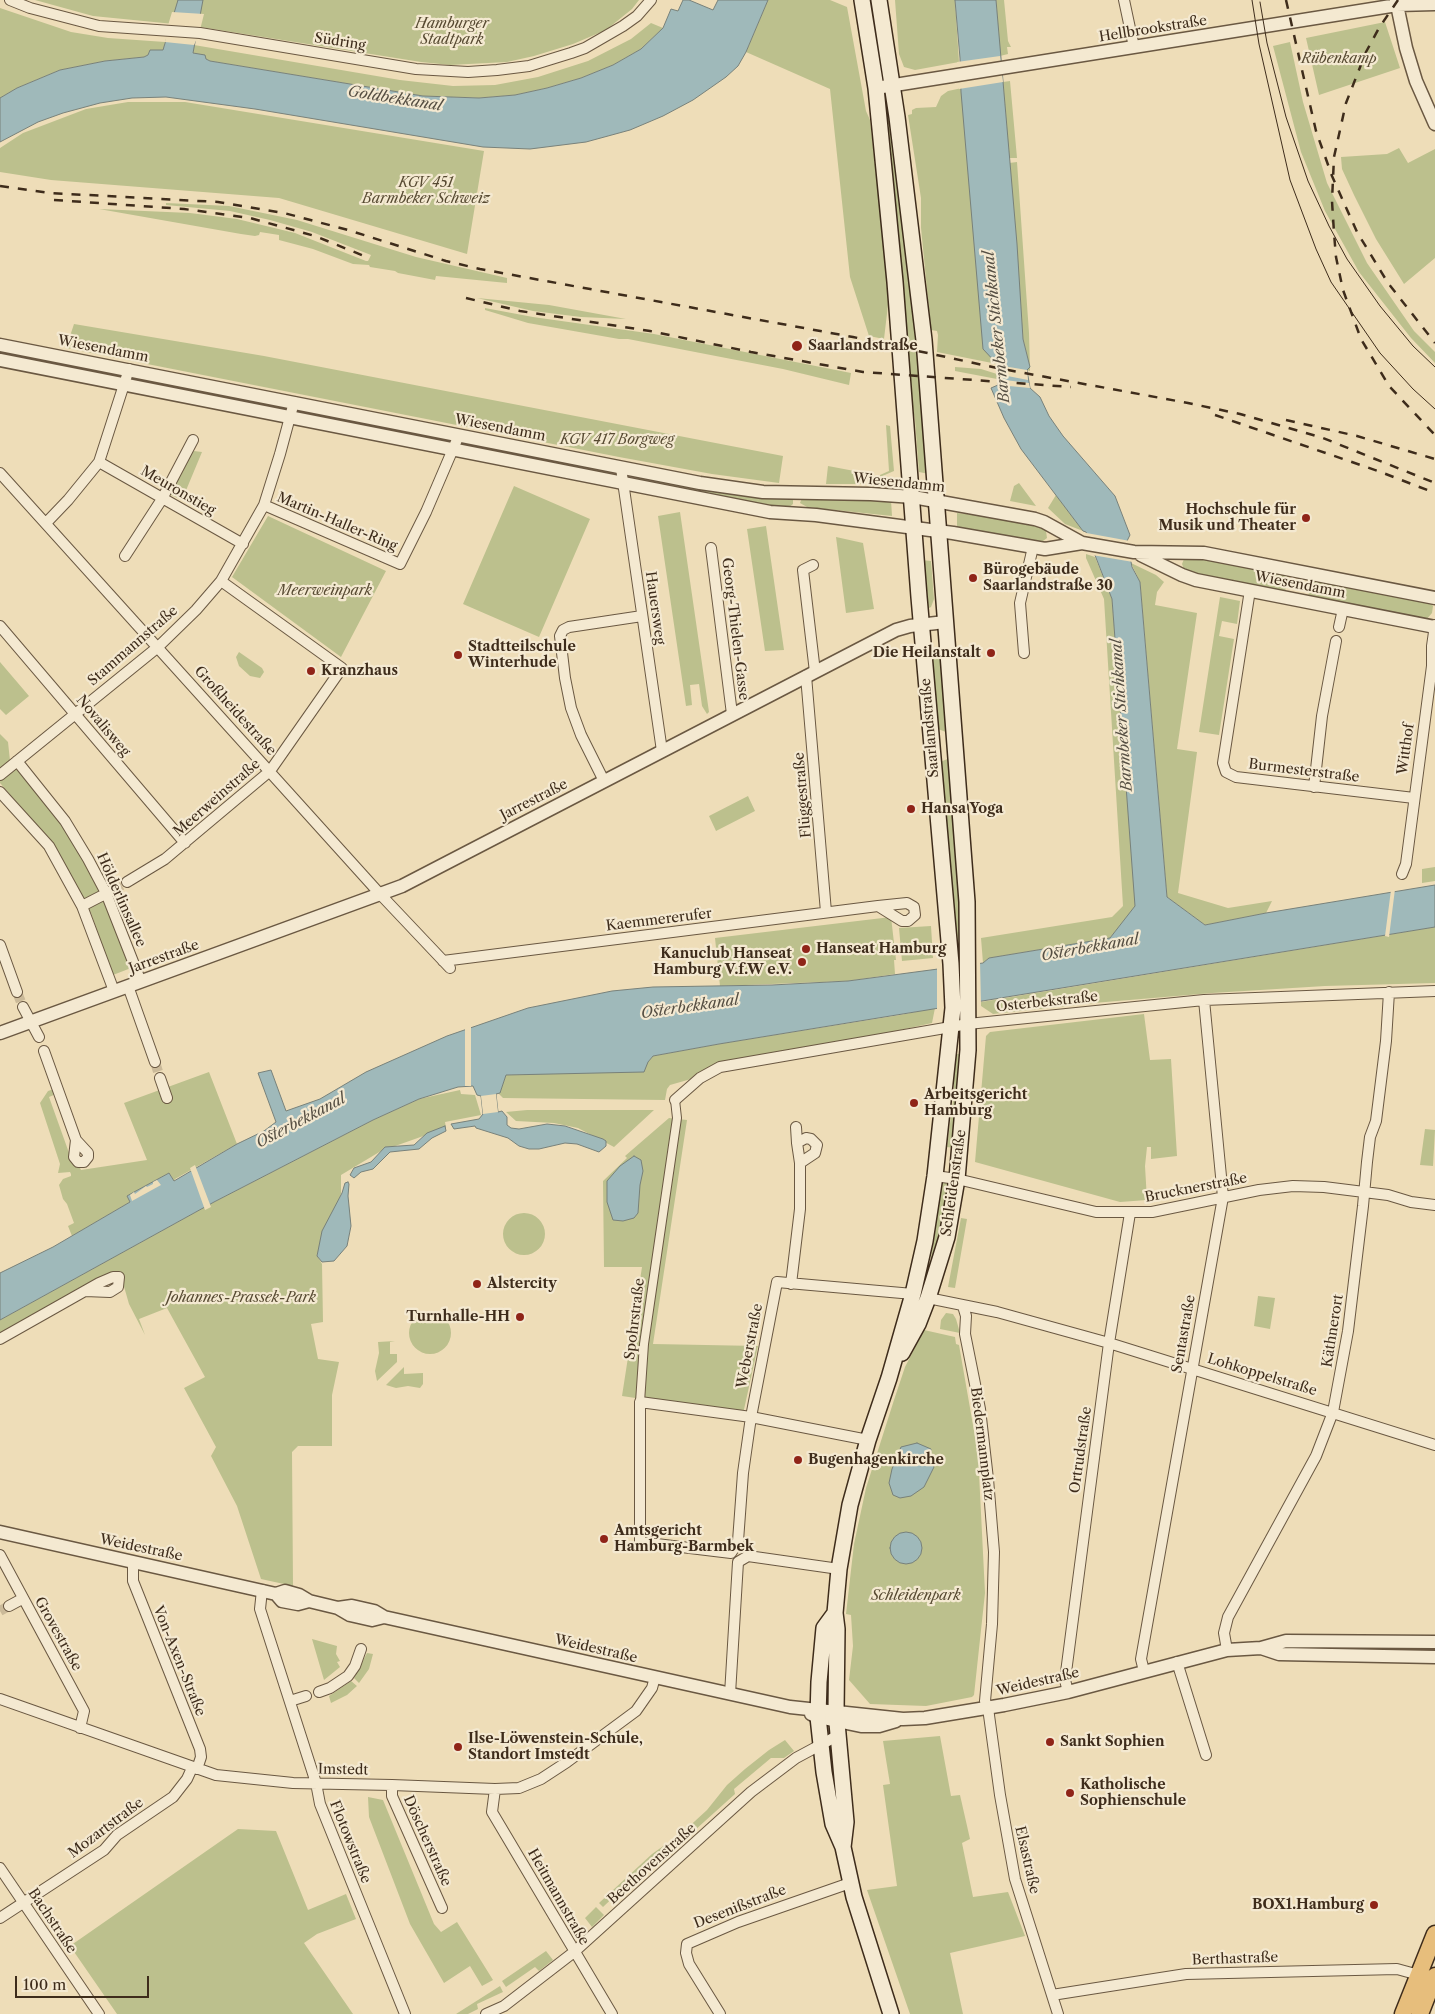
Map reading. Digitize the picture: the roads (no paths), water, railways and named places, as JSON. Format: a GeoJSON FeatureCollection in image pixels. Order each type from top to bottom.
{"type":"FeatureCollection","features":[{"type":"Feature","properties":{"kind":"main road","name":"Saarlandstraße"},"geometry":{"type":"LineString","coordinates":[[879,0],[892,86],[924,340],[964,843],[968,961],[961,1007]]}},
{"type":"Feature","properties":{"kind":"main road","name":"Saarlandstraße"},"geometry":{"type":"LineString","coordinates":[[861,1],[876,88],[895,282],[951,964],[961,1007]]}},
{"type":"Feature","properties":{"kind":"main road","name":"Schleidenstraße"},"geometry":{"type":"LineString","coordinates":[[920,1296],[946,1237],[957,1178],[968,1050],[968,1024],[961,1007]]}},
{"type":"Feature","properties":{"kind":"main road","name":"Schleidenstraße"},"geometry":{"type":"LineString","coordinates":[[920,1296],[951,1028],[961,1007]]}},
{"type":"Feature","properties":{"kind":"main road"},"geometry":{"type":"LineString","coordinates":[[843,1847],[846,1822],[844,1725],[835,1613],[839,1569],[850,1506],[868,1440],[920,1296]]}},
{"type":"Feature","properties":{"kind":"main road"},"geometry":{"type":"LineString","coordinates":[[835,1613],[824,1628],[818,1713],[821,1744],[833,1824],[843,1847],[850,1883],[891,2014]]}},
{"type":"Feature","properties":{"kind":"main road"},"geometry":{"type":"LineString","coordinates":[[1420,2014],[1435,1934]]}},
{"type":"Feature","properties":{"kind":"main road"},"geometry":{"type":"LineString","coordinates":[[1403,2014],[1427,1976]]}},
{"type":"Feature","properties":{"kind":"street","name":"Südring"},"geometry":{"type":"LineString","coordinates":[[10,0],[30,8],[99,26],[200,33],[416,69],[450,72],[497,70],[536,64],[585,48],[636,16],[651,0]]}},
{"type":"Feature","properties":{"kind":"street"},"geometry":{"type":"LineString","coordinates":[[1124,0],[1134,47]]}},
{"type":"Feature","properties":{"kind":"street","name":"Hellbrookstraße"},"geometry":{"type":"LineString","coordinates":[[876,88],[1396,3],[1435,4]]}},
{"type":"Feature","properties":{"kind":"street"},"geometry":{"type":"LineString","coordinates":[[1396,3],[1416,81],[1435,124]]}},
{"type":"Feature","properties":{"kind":"street","name":"Wiesendamm"},"geometry":{"type":"LineString","coordinates":[[0,345],[700,483],[763,492],[871,494],[912,497],[1035,519],[1082,543],[1134,552],[1204,553],[1435,598]]}},
{"type":"Feature","properties":{"kind":"street","name":"Wiesendamm"},"geometry":{"type":"LineString","coordinates":[[0,360],[770,512],[816,515],[938,531],[1051,549],[1082,543]]}},
{"type":"Feature","properties":{"kind":"street"},"geometry":{"type":"LineString","coordinates":[[46,523],[68,500],[99,462],[129,369]]}},
{"type":"Feature","properties":{"kind":"street","name":"Stammannstraße"},"geometry":{"type":"LineString","coordinates":[[0,775],[158,647],[196,610],[221,581],[264,505],[291,418],[294,402]]}},
{"type":"Feature","properties":{"kind":"street"},"geometry":{"type":"LineString","coordinates":[[452,450],[459,435]]}},
{"type":"Feature","properties":{"kind":"street"},"geometry":{"type":"LineString","coordinates":[[125,556],[162,498],[193,440]]}},
{"type":"Feature","properties":{"kind":"street","name":"Martin-Haller-Ring"},"geometry":{"type":"LineString","coordinates":[[264,505],[400,564],[426,512],[452,450]]}},
{"type":"Feature","properties":{"kind":"street","name":"Meuronstieg"},"geometry":{"type":"LineString","coordinates":[[99,462],[243,544]]}},
{"type":"Feature","properties":{"kind":"street","name":"Hauersweg"},"geometry":{"type":"LineString","coordinates":[[621,468],[662,751]]}},
{"type":"Feature","properties":{"kind":"street","name":"Großheidestraße"},"geometry":{"type":"LineString","coordinates":[[2,479],[46,523],[380,894],[447,964]]}},
{"type":"Feature","properties":{"kind":"street"},"geometry":{"type":"LineString","coordinates":[[1024,653],[1020,603],[1033,547]]}},
{"type":"Feature","properties":{"kind":"street","name":"Georg-Thielen-Gasse"},"geometry":{"type":"LineString","coordinates":[[711,548],[732,714]]}},
{"type":"Feature","properties":{"kind":"street","name":"Wiesendamm"},"geometry":{"type":"LineString","coordinates":[[1134,552],[1187,577],[1435,626]]}},
{"type":"Feature","properties":{"kind":"street","name":"Flüggestraße"},"geometry":{"type":"LineString","coordinates":[[813,566],[803,570],[826,912]]}},
{"type":"Feature","properties":{"kind":"street","name":"Meerweinstraße"},"geometry":{"type":"LineString","coordinates":[[127,882],[164,860],[270,771],[342,668],[221,581]]}},
{"type":"Feature","properties":{"kind":"street","name":"Burmesterstraße"},"geometry":{"type":"LineString","coordinates":[[1250,590],[1236,669],[1223,763],[1224,769],[1229,775],[1236,777],[1414,798]]}},
{"type":"Feature","properties":{"kind":"street"},"geometry":{"type":"LineString","coordinates":[[1339,627],[1343,609]]}},
{"type":"Feature","properties":{"kind":"street"},"geometry":{"type":"LineString","coordinates":[[604,781],[581,735],[571,708],[560,636],[563,630],[569,627],[642,616]]}},
{"type":"Feature","properties":{"kind":"street","name":"Jarrestraße"},"geometry":{"type":"LineString","coordinates":[[0,1033],[402,886],[896,630],[922,624],[945,622]]}},
{"type":"Feature","properties":{"kind":"street","name":"Novalisweg"},"geometry":{"type":"LineString","coordinates":[[0,626],[185,843]]}},
{"type":"Feature","properties":{"kind":"street","name":"Witthof"},"geometry":{"type":"LineString","coordinates":[[1402,874],[1406,864],[1432,666],[1431,649],[1435,626]]}},
{"type":"Feature","properties":{"kind":"street"},"geometry":{"type":"LineString","coordinates":[[1314,787],[1322,716],[1336,641]]}},
{"type":"Feature","properties":{"kind":"street","name":"Hölderlinsallee"},"geometry":{"type":"LineString","coordinates":[[17,761],[65,821],[109,891],[141,982]]}},
{"type":"Feature","properties":{"kind":"street"},"geometry":{"type":"LineString","coordinates":[[0,792],[49,846],[82,906],[114,992]]}},
{"type":"Feature","properties":{"kind":"street"},"geometry":{"type":"LineString","coordinates":[[82,906],[109,891]]}},
{"type":"Feature","properties":{"kind":"street","name":"Kaemmererufer"},"geometry":{"type":"LineString","coordinates":[[447,964],[878,906]]}},
{"type":"Feature","properties":{"kind":"street"},"geometry":{"type":"LineString","coordinates":[[0,945],[18,992]]}},
{"type":"Feature","properties":{"kind":"street","name":"Jarrestraße"},"geometry":{"type":"LineString","coordinates":[[128,986],[156,1062]]}},
{"type":"Feature","properties":{"kind":"street","name":"Osterbekstraße"},"geometry":{"type":"LineString","coordinates":[[676,1100],[700,1078],[720,1067],[968,1024],[1204,1000],[1435,991]]}},
{"type":"Feature","properties":{"kind":"street","name":"Käthnerort"},"geometry":{"type":"LineString","coordinates":[[1227,1650],[1224,1633],[1228,1618],[1316,1456],[1333,1412],[1348,1331],[1370,1137],[1376,1121],[1386,1041],[1389,992]]}},
{"type":"Feature","properties":{"kind":"street","name":"Sentastraße"},"geometry":{"type":"LineString","coordinates":[[1144,1671],[1141,1659],[1224,1197],[1204,1000]]}},
{"type":"Feature","properties":{"kind":"street"},"geometry":{"type":"LineString","coordinates":[[23,1007],[39,1037]]}},
{"type":"Feature","properties":{"kind":"street"},"geometry":{"type":"LineString","coordinates":[[44,1051],[76,1140]]}},
{"type":"Feature","properties":{"kind":"street"},"geometry":{"type":"LineString","coordinates":[[160,1078],[167,1098]]}},
{"type":"Feature","properties":{"kind":"street","name":"Spohrstraße"},"geometry":{"type":"LineString","coordinates":[[676,1100],[677,1118],[644,1344],[640,1402],[640,1542],[731,1553],[733,1550]]}},
{"type":"Feature","properties":{"kind":"street"},"geometry":{"type":"LineString","coordinates":[[796,1127],[800,1163],[800,1209],[792,1284],[920,1296],[964,1306]]}},
{"type":"Feature","properties":{"kind":"street"},"geometry":{"type":"LineString","coordinates":[[797,1142],[806,1138],[811,1139],[817,1145],[815,1153],[800,1163]]}},
{"type":"Feature","properties":{"kind":"street","name":"Brucknerstraße"},"geometry":{"type":"LineString","coordinates":[[935,1176],[957,1178],[1096,1212],[1152,1212],[1270,1188],[1293,1186],[1314,1186],[1364,1192],[1435,1205]]}},
{"type":"Feature","properties":{"kind":"street","name":"Ortrudstraße"},"geometry":{"type":"LineString","coordinates":[[1068,1692],[1065,1680],[1110,1343],[1130,1213]]}},
{"type":"Feature","properties":{"kind":"street","name":"Weberstraße"},"geometry":{"type":"LineString","coordinates":[[733,1550],[738,1541],[743,1473],[751,1417],[776,1282],[792,1284]]}},
{"type":"Feature","properties":{"kind":"street"},"geometry":{"type":"LineString","coordinates":[[0,1339],[85,1292]]}},
{"type":"Feature","properties":{"kind":"street","name":"Lohkoppelstraße"},"geometry":{"type":"LineString","coordinates":[[964,1306],[997,1312],[1110,1343],[1435,1444]]}},
{"type":"Feature","properties":{"kind":"street","name":"Biedermannplatz"},"geometry":{"type":"LineString","coordinates":[[964,1306],[966,1316],[965,1334],[980,1409],[994,1552],[992,1624],[985,1691],[985,1701],[988,1708]]}},
{"type":"Feature","properties":{"kind":"street"},"geometry":{"type":"LineString","coordinates":[[640,1402],[751,1417],[868,1440]]}},
{"type":"Feature","properties":{"kind":"street","name":"Weidestraße"},"geometry":{"type":"LineString","coordinates":[[1,1536],[133,1562],[276,1594],[285,1591],[299,1594],[308,1602],[338,1608],[352,1606],[374,1611],[384,1618],[818,1713],[844,1725],[879,1726],[903,1719]]}},
{"type":"Feature","properties":{"kind":"street","name":"Grovestraße"},"geometry":{"type":"LineString","coordinates":[[0,1555],[84,1711],[80,1728]]}},
{"type":"Feature","properties":{"kind":"street"},"geometry":{"type":"LineString","coordinates":[[730,1694],[738,1562],[748,1556],[839,1569]]}},
{"type":"Feature","properties":{"kind":"street","name":"Von-Axen-Straße"},"geometry":{"type":"LineString","coordinates":[[133,1562],[132,1581],[200,1749],[201,1757],[195,1768]]}},
{"type":"Feature","properties":{"kind":"street","name":"Flotowstraße"},"geometry":{"type":"LineString","coordinates":[[262,1590],[260,1609],[316,1783],[320,1804],[405,2014]]}},
{"type":"Feature","properties":{"kind":"street"},"geometry":{"type":"LineString","coordinates":[[9,1606],[22,1599]]}},
{"type":"Feature","properties":{"kind":"street","name":"Weidestraße"},"geometry":{"type":"LineString","coordinates":[[844,1725],[925,1718],[988,1708],[1068,1692],[1227,1650],[1261,1648],[1286,1641],[1435,1642]]}},
{"type":"Feature","properties":{"kind":"street","name":"Weidestraße"},"geometry":{"type":"LineString","coordinates":[[1261,1648],[1279,1654],[1435,1657]]}},
{"type":"Feature","properties":{"kind":"street"},"geometry":{"type":"LineString","coordinates":[[319,1692],[330,1688],[348,1676],[355,1666],[361,1649]]}},
{"type":"Feature","properties":{"kind":"street"},"geometry":{"type":"LineString","coordinates":[[1177,1662],[1206,1755]]}},
{"type":"Feature","properties":{"kind":"street","name":"Imstedt"},"geometry":{"type":"LineString","coordinates":[[0,1699],[195,1768],[226,1776],[293,1784],[392,1784],[494,1789],[519,1788],[541,1779],[567,1762],[636,1711],[652,1688],[655,1677]]}},
{"type":"Feature","properties":{"kind":"street"},"geometry":{"type":"LineString","coordinates":[[290,1701],[306,1696]]}},
{"type":"Feature","properties":{"kind":"street","name":"Elsastraße"},"geometry":{"type":"LineString","coordinates":[[988,1708],[1000,1795],[1015,1879],[1058,2014]]}},
{"type":"Feature","properties":{"kind":"street","name":"Beethovenstraße"},"geometry":{"type":"LineString","coordinates":[[486,2014],[507,2010],[751,1792],[796,1758],[821,1744],[844,1725]]}},
{"type":"Feature","properties":{"kind":"street","name":"Mozartstraße"},"geometry":{"type":"LineString","coordinates":[[0,1918],[104,1850],[117,1835],[173,1797],[195,1768]]}},
{"type":"Feature","properties":{"kind":"street","name":"Döscherstraße"},"geometry":{"type":"LineString","coordinates":[[392,1784],[392,1796],[442,1908]]}},
{"type":"Feature","properties":{"kind":"street","name":"Heitmannstraße"},"geometry":{"type":"LineString","coordinates":[[494,1789],[492,1812],[612,2014]]}},
{"type":"Feature","properties":{"kind":"street","name":"Bachstraße"},"geometry":{"type":"LineString","coordinates":[[0,1868],[99,2014]]}},
{"type":"Feature","properties":{"kind":"street","name":"Desenißstraße"},"geometry":{"type":"LineString","coordinates":[[720,2014],[689,1964],[686,1953],[687,1944],[716,1930],[850,1883]]}},
{"type":"Feature","properties":{"kind":"street","name":"Berthastraße"},"geometry":{"type":"LineString","coordinates":[[1052,1995],[1186,1974],[1397,1969],[1427,1976]]}},
{"type":"Feature","properties":{"kind":"water","name":"Goldbekkanal"},"geometry":{"type":"Polygon","coordinates":[[[178,0],[203,0],[193,53],[205,55],[206,59],[210,61],[423,96],[479,98],[515,95],[547,88],[581,78],[613,65],[641,49],[663,28],[671,9],[678,11],[683,0],[689,0],[713,10],[718,0],[768,0],[746,52],[738,66],[726,77],[693,100],[663,116],[630,130],[586,142],[530,149],[483,147],[255,109],[166,97],[132,98],[100,103],[63,113],[38,122],[0,142],[0,98],[17,88],[60,70],[105,61],[144,57],[148,55],[150,50],[163,50],[178,0]]]}},
{"type":"Feature","properties":{"kind":"water"},"geometry":{"type":"Polygon","coordinates":[[[955,0],[996,0],[1017,244],[1023,339],[1030,367],[1027,370],[1030,388],[1040,397],[1049,416],[1063,436],[1115,496],[1130,535],[1127,541],[1132,567],[1140,582],[1167,897],[1205,925],[1435,885],[1435,927],[653,1056],[644,1072],[506,1075],[500,1093],[496,1094],[498,1112],[502,1111],[507,1117],[507,1125],[511,1128],[519,1129],[547,1124],[565,1126],[606,1141],[606,1146],[599,1152],[577,1144],[565,1143],[539,1149],[529,1149],[519,1146],[508,1138],[476,1128],[475,1126],[454,1129],[451,1124],[479,1119],[483,1114],[481,1096],[477,1095],[473,1086],[458,1087],[419,1099],[373,1120],[214,1202],[0,1320],[0,1273],[53,1247],[130,1202],[127,1196],[134,1192],[169,1173],[174,1181],[237,1144],[264,1131],[276,1122],[258,1073],[271,1070],[286,1111],[320,1099],[366,1072],[447,1036],[528,1008],[612,991],[653,987],[772,985],[848,981],[983,963],[989,958],[1110,938],[1135,906],[1112,599],[1086,532],[1083,531],[1021,449],[1004,418],[991,388],[998,385],[997,364],[983,349],[955,0]]]}},
{"type":"Feature","properties":{"kind":"water"},"geometry":{"type":"Polygon","coordinates":[[[445,1126],[446,1131],[432,1138],[419,1149],[390,1152],[373,1169],[361,1172],[354,1178],[350,1175],[354,1168],[371,1162],[385,1147],[414,1145],[427,1133],[445,1126]]]}},
{"type":"Feature","properties":{"kind":"water"},"geometry":{"type":"Polygon","coordinates":[[[634,1156],[641,1160],[643,1171],[638,1213],[634,1218],[623,1221],[613,1220],[607,1202],[607,1181],[620,1166],[634,1156]]]}},
{"type":"Feature","properties":{"kind":"water"},"geometry":{"type":"Polygon","coordinates":[[[348,1182],[351,1226],[347,1246],[334,1261],[322,1262],[317,1256],[322,1231],[342,1193],[345,1183],[348,1182]]]}},
{"type":"Feature","properties":{"kind":"water"},"geometry":{"type":"Polygon","coordinates":[[[917,1443],[931,1449],[930,1458],[934,1467],[924,1487],[911,1496],[900,1498],[893,1495],[889,1483],[892,1469],[901,1447],[917,1443]]]}},
{"type":"Feature","properties":{"kind":"water"},"geometry":{"type":"Polygon","coordinates":[[[906,1532],[912,1533],[917,1537],[921,1542],[921,1554],[917,1559],[912,1563],[906,1564],[900,1563],[895,1559],[891,1554],[890,1548],[891,1542],[895,1537],[900,1533],[906,1532]]]}},
{"type":"Feature","properties":{"kind":"tunnel"},"geometry":{"type":"LineString","coordinates":[[113,890],[127,882]]}},
{"type":"Feature","properties":{"kind":"tunnel"},"geometry":{"type":"LineString","coordinates":[[17,992],[23,1007]]}},
{"type":"Feature","properties":{"kind":"tunnel"},"geometry":{"type":"LineString","coordinates":[[155,1062],[160,1078]]}},
{"type":"Feature","properties":{"kind":"tunnel"},"geometry":{"type":"LineString","coordinates":[[0,1611],[9,1606]]}},
{"type":"Feature","properties":{"kind":"tram line"},"geometry":{"type":"LineString","coordinates":[[1252,0],[1259,44],[1290,180],[1316,249],[1331,282],[1380,353],[1413,389],[1435,409]]}},
{"type":"Feature","properties":{"kind":"tram line"},"geometry":{"type":"LineString","coordinates":[[1260,2],[1267,43],[1286,117],[1308,181],[1329,226],[1347,259],[1380,306],[1413,346],[1435,367]]}},
{"type":"Feature","properties":{"kind":"railway"},"geometry":{"type":"LineString","coordinates":[[1286,0],[1316,131],[1332,176],[1357,232],[1388,283],[1435,343]]}},
{"type":"Feature","properties":{"kind":"railway"},"geometry":{"type":"LineString","coordinates":[[1398,0],[1379,28],[1366,52],[1346,103],[1334,157],[1332,201],[1336,257],[1343,290],[1361,339],[1389,386],[1435,435]]}},
{"type":"Feature","properties":{"kind":"railway"},"geometry":{"type":"LineString","coordinates":[[0,186],[50,193],[218,202],[284,213],[348,230],[446,261],[480,269],[853,337],[997,368],[1240,414],[1323,438],[1435,483]]}},
{"type":"Feature","properties":{"kind":"railway"},"geometry":{"type":"LineString","coordinates":[[54,200],[184,209],[250,218],[315,236],[369,258]]}},
{"type":"Feature","properties":{"kind":"railway"},"geometry":{"type":"LineString","coordinates":[[466,298],[520,311],[650,331],[751,352],[863,372],[1071,387]]}},
{"type":"Feature","properties":{"kind":"railway"},"geometry":{"type":"LineString","coordinates":[[1215,415],[1378,471],[1435,493]]}},
{"type":"Feature","properties":{"kind":"railway"},"geometry":{"type":"LineString","coordinates":[[1286,420],[1357,436],[1435,459]]}},
{"type":"Feature","properties":{"kind":"place","name":"Saarlandstraße"},"geometry":{"type":"Point","coordinates":[797,346]}},
{"type":"Feature","properties":{"kind":"place","name":"Hochschule für Musik und Theater"},"geometry":{"type":"Point","coordinates":[1306,518]}},
{"type":"Feature","properties":{"kind":"place","name":"Bürogebäude Saarlandstraße 30"},"geometry":{"type":"Point","coordinates":[973,578]}},
{"type":"Feature","properties":{"kind":"place","name":"Die Heilanstalt"},"geometry":{"type":"Point","coordinates":[991,653]}},
{"type":"Feature","properties":{"kind":"place","name":"Stadtteilschule Winterhude"},"geometry":{"type":"Point","coordinates":[458,655]}},
{"type":"Feature","properties":{"kind":"place","name":"Kranzhaus"},"geometry":{"type":"Point","coordinates":[311,671]}},
{"type":"Feature","properties":{"kind":"place","name":"Hansa Yoga"},"geometry":{"type":"Point","coordinates":[911,809]}},
{"type":"Feature","properties":{"kind":"place","name":"Hanseat Hamburg"},"geometry":{"type":"Point","coordinates":[806,949]}},
{"type":"Feature","properties":{"kind":"place","name":"Kanuclub Hanseat Hamburg V.f.W e.V."},"geometry":{"type":"Point","coordinates":[802,962]}},
{"type":"Feature","properties":{"kind":"place","name":"Arbeitsgericht Hamburg"},"geometry":{"type":"Point","coordinates":[914,1103]}},
{"type":"Feature","properties":{"kind":"place","name":"Alstercity"},"geometry":{"type":"Point","coordinates":[477,1284]}},
{"type":"Feature","properties":{"kind":"place","name":"Turnhalle-HH"},"geometry":{"type":"Point","coordinates":[520,1317]}},
{"type":"Feature","properties":{"kind":"place","name":"Bugenhagenkirche"},"geometry":{"type":"Point","coordinates":[798,1460]}},
{"type":"Feature","properties":{"kind":"place","name":"Amtsgericht Hamburg-Barmbek"},"geometry":{"type":"Point","coordinates":[604,1539]}},
{"type":"Feature","properties":{"kind":"place","name":"Sankt Sophien"},"geometry":{"type":"Point","coordinates":[1050,1742]}},
{"type":"Feature","properties":{"kind":"place","name":"Ilse-Löwenstein-Schule, Standort Imstedt"},"geometry":{"type":"Point","coordinates":[458,1747]}},
{"type":"Feature","properties":{"kind":"place","name":"Katholische Sophienschule"},"geometry":{"type":"Point","coordinates":[1070,1793]}},
{"type":"Feature","properties":{"kind":"place","name":"BOX1.Hamburg"},"geometry":{"type":"Point","coordinates":[1374,1905]}},
{"type":"Feature","properties":{"kind":"park label","name":"Hamburger Stadtpark"},"geometry":{"type":"Point","coordinates":[452,32]}},
{"type":"Feature","properties":{"kind":"park label","name":"Rübenkamp"},"geometry":{"type":"Point","coordinates":[1339,59]}},
{"type":"Feature","properties":{"kind":"park label","name":"KGV 451 Barmbeker Schweiz"},"geometry":{"type":"Point","coordinates":[426,192]}},
{"type":"Feature","properties":{"kind":"park label","name":"KGV 417 Borgweg"},"geometry":{"type":"Point","coordinates":[617,440]}},
{"type":"Feature","properties":{"kind":"park label","name":"Meerweinpark"},"geometry":{"type":"Point","coordinates":[325,591]}},
{"type":"Feature","properties":{"kind":"park label","name":"Johannes-Prassek-Park"},"geometry":{"type":"Point","coordinates":[241,1298]}},
{"type":"Feature","properties":{"kind":"park label","name":"Schleidenpark"},"geometry":{"type":"Point","coordinates":[916,1596]}},
{"type":"Feature","properties":{"kind":"water label","name":"Barmbeker Stichkanal"},"geometry":{"type":"Point","coordinates":[997,327]}},
{"type":"Feature","properties":{"kind":"water label","name":"Barmbeker Stichkanal"},"geometry":{"type":"Point","coordinates":[1122,715]}},
{"type":"Feature","properties":{"kind":"water label","name":"Osterbekkanal"},"geometry":{"type":"Point","coordinates":[1090,948]}},
{"type":"Feature","properties":{"kind":"water label","name":"Osterbekkanal"},"geometry":{"type":"Point","coordinates":[690,1007]}},
{"type":"Feature","properties":{"kind":"water label","name":"Osterbekkanal"},"geometry":{"type":"Point","coordinates":[301,1121]}}]}
